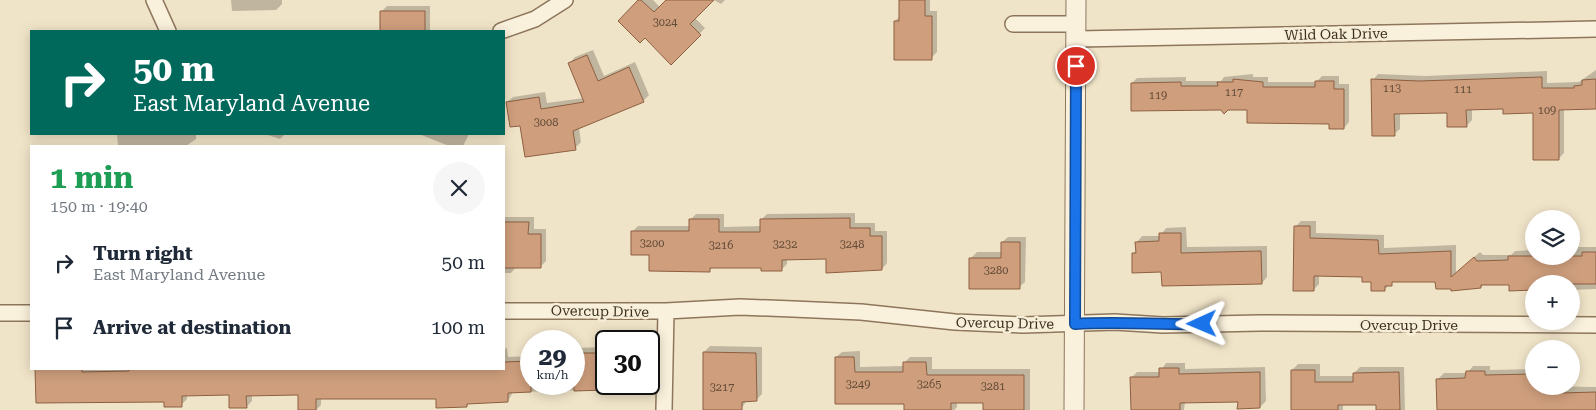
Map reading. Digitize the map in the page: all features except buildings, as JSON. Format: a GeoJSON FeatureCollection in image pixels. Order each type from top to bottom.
{"type":"FeatureCollection","features":[{"type":"Feature","properties":{"kind":"street"},"geometry":{"type":"LineString","coordinates":[[154,0],[168,30]]}},
{"type":"Feature","properties":{"kind":"street"},"geometry":{"type":"LineString","coordinates":[[504,30],[535,19],[565,0]]}},
{"type":"Feature","properties":{"kind":"street"},"geometry":{"type":"LineString","coordinates":[[1074,410],[1076,0]]}},
{"type":"Feature","properties":{"kind":"street","name":"Wild Oak Drive"},"geometry":{"type":"LineString","coordinates":[[1013,24],[1077,32],[1596,29]]}},
{"type":"Feature","properties":{"kind":"street","name":"Overcup Drive"},"geometry":{"type":"LineString","coordinates":[[505,311],[666,311],[740,307],[861,312],[955,322],[1023,325],[1115,322],[1163,325],[1260,323],[1596,325]]}},
{"type":"Feature","properties":{"kind":"street"},"geometry":{"type":"LineString","coordinates":[[664,410],[666,311]]}},
{"type":"Feature","properties":{"kind":"street"},"geometry":{"type":"LineString","coordinates":[[0,313],[30,313]]}},
{"type":"Feature","properties":{"kind":"route"},"geometry":{"type":"LineString","coordinates":[[1076,66],[1075,324],[1115,322],[1163,325],[1202,324]]}}]}
